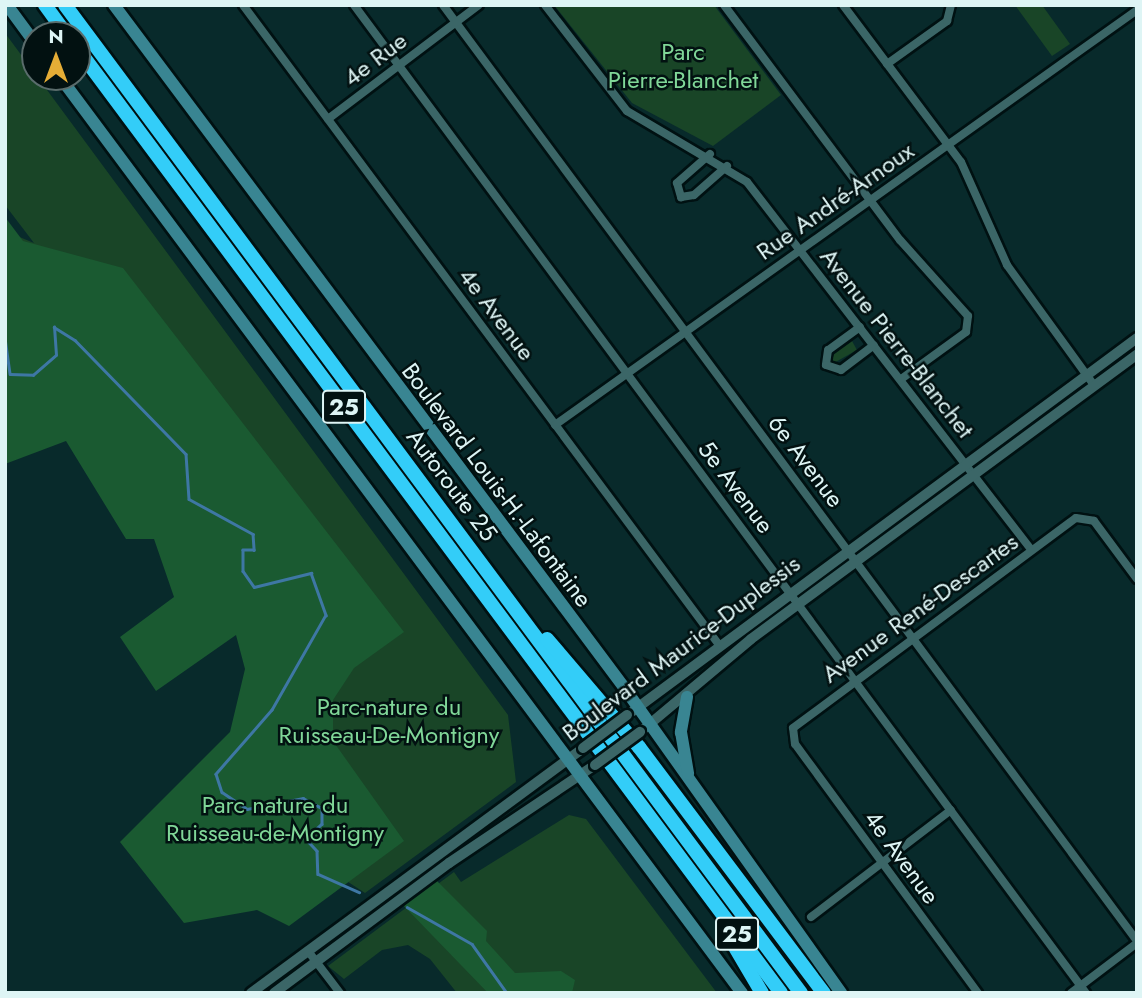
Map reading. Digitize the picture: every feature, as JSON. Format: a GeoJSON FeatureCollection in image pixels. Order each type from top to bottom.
{"type":"FeatureCollection","features":[{"type":"Feature","properties":{"kind":"highway"},"geometry":{"type":"LineString","coordinates":[[45,5],[57,21]]}},
{"type":"Feature","properties":{"kind":"highway","name":"Autoroute 25"},"geometry":{"type":"LineString","coordinates":[[65,5],[802,993]]}},
{"type":"Feature","properties":{"kind":"highway","name":"Autoroute 25"},"geometry":{"type":"LineString","coordinates":[[91,67],[781,993]]}},
{"type":"Feature","properties":{"kind":"highway"},"geometry":{"type":"LineString","coordinates":[[508,598],[607,707],[824,993]]}},
{"type":"Feature","properties":{"kind":"highway"},"geometry":{"type":"LineString","coordinates":[[693,875],[762,993]]}},
{"type":"Feature","properties":{"kind":"main road"},"geometry":{"type":"LineString","coordinates":[[7,5],[21,24]]}},
{"type":"Feature","properties":{"kind":"main road","name":"Boulevard Louis-H.-Lafontaine"},"geometry":{"type":"LineString","coordinates":[[114,5],[645,728],[688,776],[841,993]]}},
{"type":"Feature","properties":{"kind":"main road"},"geometry":{"type":"LineString","coordinates":[[70,91],[743,993]]}},
{"type":"Feature","properties":{"kind":"main road"},"geometry":{"type":"LineString","coordinates":[[687,697],[681,732],[688,776]]}},
{"type":"Feature","properties":{"kind":"street","name":"4e Avenue"},"geometry":{"type":"LineString","coordinates":[[243,5],[720,646]]}},
{"type":"Feature","properties":{"kind":"street","name":"5e Avenue"},"geometry":{"type":"LineString","coordinates":[[354,5],[1083,989]]}},
{"type":"Feature","properties":{"kind":"street","name":"6e Avenue"},"geometry":{"type":"LineString","coordinates":[[443,5],[1137,942]]}},
{"type":"Feature","properties":{"kind":"street","name":"4e Rue"},"geometry":{"type":"LineString","coordinates":[[328,119],[479,5]]}},
{"type":"Feature","properties":{"kind":"street","name":"Avenue Pierre-Blanchet"},"geometry":{"type":"LineString","coordinates":[[545,5],[627,111],[710,154],[727,166],[802,251],[1031,550]]}},
{"type":"Feature","properties":{"kind":"street"},"geometry":{"type":"LineString","coordinates":[[724,5],[871,201],[970,322],[901,379]]}},
{"type":"Feature","properties":{"kind":"street"},"geometry":{"type":"LineString","coordinates":[[843,5],[971,179],[1007,265],[1094,385]]}},
{"type":"Feature","properties":{"kind":"street"},"geometry":{"type":"LineString","coordinates":[[887,64],[947,21],[951,5]]}},
{"type":"Feature","properties":{"kind":"street","name":"Rue André-Arnoux"},"geometry":{"type":"LineString","coordinates":[[555,425],[683,329],[802,251],[1137,10]]}},
{"type":"Feature","properties":{"kind":"street"},"geometry":{"type":"LineString","coordinates":[[710,154],[677,183],[681,197],[694,195],[727,166]]}},
{"type":"Feature","properties":{"kind":"street"},"geometry":{"type":"LineString","coordinates":[[860,327],[828,349],[826,365],[841,370],[874,345]]}},
{"type":"Feature","properties":{"kind":"street","name":"Boulevard Maurice-Duplessis"},"geometry":{"type":"LineString","coordinates":[[251,993],[1137,338]]}},
{"type":"Feature","properties":{"kind":"street","name":"Boulevard Maurice-Duplessis"},"geometry":{"type":"LineString","coordinates":[[274,993],[687,697],[799,603],[1137,354]]}},
{"type":"Feature","properties":{"kind":"street","name":"Avenue René-Descartes"},"geometry":{"type":"LineString","coordinates":[[795,744],[797,723],[1031,550],[1086,516],[1137,579]]}},
{"type":"Feature","properties":{"kind":"street","name":"4e Avenue"},"geometry":{"type":"LineString","coordinates":[[795,744],[978,993]]}},
{"type":"Feature","properties":{"kind":"street"},"geometry":{"type":"LineString","coordinates":[[811,917],[951,810]]}},
{"type":"Feature","properties":{"kind":"street"},"geometry":{"type":"LineString","coordinates":[[1071,993],[1083,989],[1137,942]]}},
{"type":"Feature","properties":{"kind":"street"},"geometry":{"type":"LineString","coordinates":[[308,951],[340,993]]}},
{"type":"Feature","properties":{"kind":"green space","name":"Parc Pierre-Blanchet"},"geometry":{"type":"Polygon","coordinates":[[[554,5],[714,5],[781,95],[713,146],[632,103],[554,5]]]}},
{"type":"Feature","properties":{"kind":"green space"},"geometry":{"type":"Polygon","coordinates":[[[1015,5],[1042,5],[1070,44],[1052,56],[1015,5]]]}},
{"type":"Feature","properties":{"kind":"green space","name":"Parc-nature du Ruisseau-De-Montigny"},"geometry":{"type":"Polygon","coordinates":[[[5,33],[21,55],[21,91],[48,91],[508,715],[516,782],[365,893],[339,876],[279,688],[5,231],[34,243],[5,205],[5,33]]]}},
{"type":"Feature","properties":{"kind":"green space","name":"Parc nature du Ruisseau-de-Montigny"},"geometry":{"type":"Polygon","coordinates":[[[5,217],[23,241],[123,268],[404,632],[354,668],[333,700],[333,741],[404,841],[289,926],[257,910],[184,923],[120,842],[230,732],[245,669],[236,635],[156,691],[120,637],[174,597],[154,539],[126,539],[66,441],[5,464],[5,217]]]}},
{"type":"Feature","properties":{"kind":"green space"},"geometry":{"type":"Polygon","coordinates":[[[852,341],[857,350],[832,364],[831,355],[852,341]]]}},
{"type":"Feature","properties":{"kind":"green space"},"geometry":{"type":"Polygon","coordinates":[[[569,815],[586,819],[717,993],[457,993],[430,959],[408,945],[382,950],[344,979],[328,966],[454,872],[461,882],[569,815]]]}},
{"type":"Feature","properties":{"kind":"green space"},"geometry":{"type":"Polygon","coordinates":[[[437,881],[487,931],[486,941],[515,973],[561,971],[575,980],[572,993],[488,993],[402,904],[437,881]]]}},
{"type":"Feature","properties":{"kind":"waterway"},"geometry":{"type":"LineString","coordinates":[[5,338],[10,374],[33,375],[56,355],[54,327],[75,340],[186,454],[189,499],[253,534],[254,550],[243,550],[243,571],[254,587],[311,573],[326,615],[272,710],[216,774],[222,792],[247,809],[303,798],[322,808],[322,824],[306,839],[317,851],[318,874],[359,892]]}},
{"type":"Feature","properties":{"kind":"waterway"},"geometry":{"type":"LineString","coordinates":[[407,907],[472,944],[507,993]]}}]}
